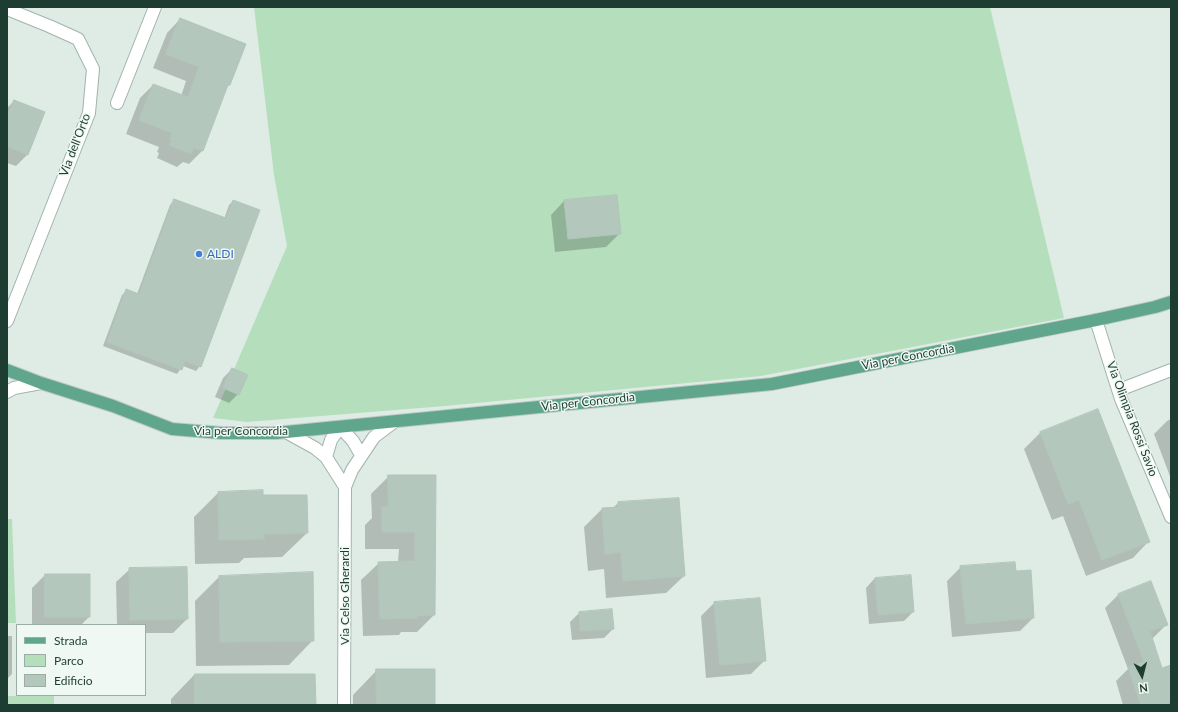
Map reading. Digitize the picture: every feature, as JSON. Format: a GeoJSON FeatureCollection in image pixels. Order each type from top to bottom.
{"type":"FeatureCollection","features":[{"type":"Feature","properties":{"kind":"main road","name":"Via per Concordia"},"geometry":{"type":"LineString","coordinates":[[7,370],[40,383],[113,406],[172,430],[221,433],[276,433],[772,384],[1096,320],[1171,302]]}},
{"type":"Feature","properties":{"kind":"street"},"geometry":{"type":"LineString","coordinates":[[117,103],[155,7]]}},
{"type":"Feature","properties":{"kind":"street","name":"Via dell'Orto"},"geometry":{"type":"LineString","coordinates":[[7,10],[49,26],[78,40],[93,70],[89,113],[7,321]]}},
{"type":"Feature","properties":{"kind":"street","name":"Via Olimpia Rossi Savio"},"geometry":{"type":"LineString","coordinates":[[1096,320],[1119,390],[1171,516]]}},
{"type":"Feature","properties":{"kind":"street"},"geometry":{"type":"LineString","coordinates":[[1119,390],[1171,370]]}},
{"type":"Feature","properties":{"kind":"street"},"geometry":{"type":"LineString","coordinates":[[7,392],[14,388],[40,383]]}},
{"type":"Feature","properties":{"kind":"street","name":"Via Celso Gherardi"},"geometry":{"type":"LineString","coordinates":[[344,705],[345,487],[352,470],[374,437],[394,422]]}},
{"type":"Feature","properties":{"kind":"street"},"geometry":{"type":"LineString","coordinates":[[326,457],[331,440],[340,427],[353,441],[361,455]]}},
{"type":"Feature","properties":{"kind":"street"},"geometry":{"type":"LineString","coordinates":[[286,432],[315,448],[326,457],[345,487]]}},
{"type":"Feature","properties":{"kind":"green space"},"geometry":{"type":"Polygon","coordinates":[[[254,7],[990,7],[1064,318],[761,376],[445,406],[247,422],[213,418],[287,246],[274,175],[254,7]]]}},
{"type":"Feature","properties":{"kind":"green space"},"geometry":{"type":"Polygon","coordinates":[[[7,519],[12,519],[16,623],[7,623],[7,519]]]}},
{"type":"Feature","properties":{"kind":"green space"},"geometry":{"type":"Polygon","coordinates":[[[7,696],[54,696],[54,705],[7,705],[7,696]]]}},
{"type":"Feature","properties":{"kind":"building"},"geometry":{"type":"Polygon","coordinates":[[[180,18],[246,44],[230,85],[228,85],[203,151],[194,148],[191,154],[169,145],[172,140],[170,139],[172,133],[139,120],[153,84],[188,97],[199,67],[166,54],[180,18]]]}},
{"type":"Feature","properties":{"kind":"building"},"geometry":{"type":"Polygon","coordinates":[[[14,100],[45,112],[28,155],[7,146],[7,117],[14,100]]]}},
{"type":"Feature","properties":{"kind":"building"},"geometry":{"type":"Polygon","coordinates":[[[617,195],[621,234],[568,239],[564,200],[617,195]]]}},
{"type":"Feature","properties":{"kind":"building","name":"ALDI"},"geometry":{"type":"Polygon","coordinates":[[[174,199],[226,218],[233,200],[260,210],[201,367],[185,361],[182,370],[107,342],[126,289],[139,294],[174,199]]]}},
{"type":"Feature","properties":{"kind":"building"},"geometry":{"type":"Polygon","coordinates":[[[232,368],[248,375],[239,395],[223,388],[232,368]]]}},
{"type":"Feature","properties":{"kind":"building"},"geometry":{"type":"Polygon","coordinates":[[[1098,409],[1150,542],[1102,560],[1079,500],[1068,504],[1040,432],[1098,409]]]}},
{"type":"Feature","properties":{"kind":"building"},"geometry":{"type":"Polygon","coordinates":[[[388,475],[436,475],[435,615],[417,616],[417,618],[380,619],[378,562],[415,561],[415,532],[382,532],[382,507],[388,507],[388,475]]]}},
{"type":"Feature","properties":{"kind":"building"},"geometry":{"type":"Polygon","coordinates":[[[263,490],[263,495],[307,495],[308,533],[264,534],[264,539],[219,540],[218,492],[263,490]]]}},
{"type":"Feature","properties":{"kind":"building"},"geometry":{"type":"Polygon","coordinates":[[[679,498],[685,576],[623,581],[621,552],[605,554],[602,508],[618,507],[618,502],[679,498]]]}},
{"type":"Feature","properties":{"kind":"building"},"geometry":{"type":"Polygon","coordinates":[[[1015,562],[1016,571],[1031,570],[1034,618],[966,624],[960,566],[1015,562]]]}},
{"type":"Feature","properties":{"kind":"building"},"geometry":{"type":"Polygon","coordinates":[[[187,567],[188,619],[130,620],[129,568],[187,567]]]}},
{"type":"Feature","properties":{"kind":"building"},"geometry":{"type":"Polygon","coordinates":[[[313,572],[314,641],[220,642],[219,576],[313,572]]]}},
{"type":"Feature","properties":{"kind":"building"},"geometry":{"type":"Polygon","coordinates":[[[45,574],[90,574],[90,617],[45,617],[45,574]]]}},
{"type":"Feature","properties":{"kind":"building"},"geometry":{"type":"Polygon","coordinates":[[[911,575],[914,612],[878,615],[875,578],[911,575]]]}},
{"type":"Feature","properties":{"kind":"building"},"geometry":{"type":"Polygon","coordinates":[[[1151,581],[1168,625],[1150,631],[1162,668],[1171,665],[1171,702],[1162,705],[1141,705],[1128,667],[1144,662],[1118,594],[1151,581]]]}},
{"type":"Feature","properties":{"kind":"building"},"geometry":{"type":"Polygon","coordinates":[[[760,598],[766,661],[720,665],[714,602],[760,598]]]}},
{"type":"Feature","properties":{"kind":"building"},"geometry":{"type":"Polygon","coordinates":[[[612,609],[614,629],[580,631],[579,612],[612,609]]]}},
{"type":"Feature","properties":{"kind":"building"},"geometry":{"type":"Polygon","coordinates":[[[376,669],[435,669],[435,705],[377,705],[376,669]]]}},
{"type":"Feature","properties":{"kind":"building"},"geometry":{"type":"Polygon","coordinates":[[[195,674],[315,674],[316,705],[195,705],[195,674]]]}},
{"type":"Feature","properties":{"kind":"place","name":"ALDI"},"geometry":{"type":"Point","coordinates":[199,254]}}]}
